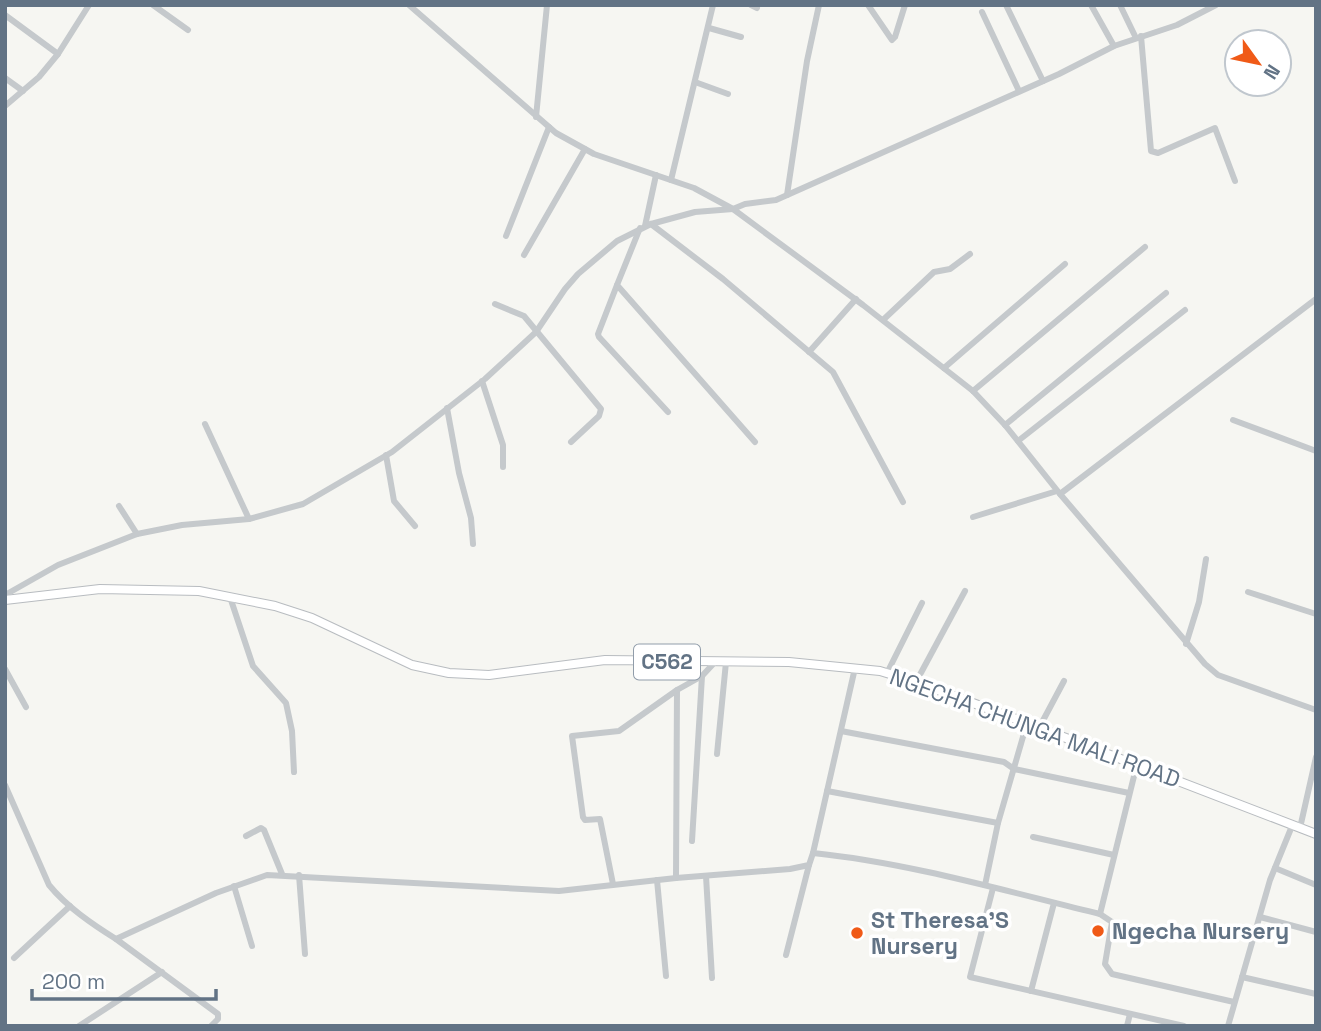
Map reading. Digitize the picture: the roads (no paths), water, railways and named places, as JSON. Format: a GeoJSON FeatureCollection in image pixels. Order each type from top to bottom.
{"type":"FeatureCollection","features":[{"type":"Feature","properties":{"kind":"main road","name":"NGECHA CHUNGA MALI ROAD"},"geometry":{"type":"LineString","coordinates":[[5,598],[100,589],[199,590],[275,606],[312,618],[412,665],[449,674],[489,675],[605,660],[789,662],[887,673],[1027,723],[1316,834]]}},
{"type":"Feature","properties":{"kind":"street"},"geometry":{"type":"LineString","coordinates":[[5,106],[39,77],[58,54],[89,5]]}},
{"type":"Feature","properties":{"kind":"street"},"geometry":{"type":"LineString","coordinates":[[153,5],[188,30]]}},
{"type":"Feature","properties":{"kind":"street"},"geometry":{"type":"LineString","coordinates":[[408,5],[549,127],[585,149],[694,188],[733,209],[856,299],[973,391],[1005,425],[1186,643],[1218,675],[1316,710]]}},
{"type":"Feature","properties":{"kind":"street"},"geometry":{"type":"LineString","coordinates":[[536,117],[547,5]]}},
{"type":"Feature","properties":{"kind":"street"},"geometry":{"type":"LineString","coordinates":[[671,180],[713,5]]}},
{"type":"Feature","properties":{"kind":"street"},"geometry":{"type":"LineString","coordinates":[[787,195],[807,61],[820,5]]}},
{"type":"Feature","properties":{"kind":"street"},"geometry":{"type":"LineString","coordinates":[[868,5],[892,40],[905,5]]}},
{"type":"Feature","properties":{"kind":"street"},"geometry":{"type":"LineString","coordinates":[[1006,5],[1042,81]]}},
{"type":"Feature","properties":{"kind":"street"},"geometry":{"type":"LineString","coordinates":[[1091,5],[1114,46]]}},
{"type":"Feature","properties":{"kind":"street"},"geometry":{"type":"LineString","coordinates":[[1120,5],[1139,37],[1151,150],[1158,153],[1215,128],[1236,180]]}},
{"type":"Feature","properties":{"kind":"street"},"geometry":{"type":"LineString","coordinates":[[5,598],[58,565],[137,534],[182,525],[249,519],[303,504],[386,455],[482,381],[536,332],[578,274],[617,241],[646,226],[695,212],[733,209],[745,204],[775,200],[1114,46],[1177,24],[1216,5]]}},
{"type":"Feature","properties":{"kind":"street"},"geometry":{"type":"LineString","coordinates":[[982,12],[1019,91]]}},
{"type":"Feature","properties":{"kind":"street"},"geometry":{"type":"LineString","coordinates":[[5,15],[58,54]]}},
{"type":"Feature","properties":{"kind":"street"},"geometry":{"type":"LineString","coordinates":[[709,28],[741,37]]}},
{"type":"Feature","properties":{"kind":"street"},"geometry":{"type":"LineString","coordinates":[[5,78],[23,91]]}},
{"type":"Feature","properties":{"kind":"street"},"geometry":{"type":"LineString","coordinates":[[695,82],[728,94]]}},
{"type":"Feature","properties":{"kind":"street"},"geometry":{"type":"LineString","coordinates":[[506,236],[549,127]]}},
{"type":"Feature","properties":{"kind":"street"},"geometry":{"type":"LineString","coordinates":[[524,255],[585,149]]}},
{"type":"Feature","properties":{"kind":"street"},"geometry":{"type":"LineString","coordinates":[[656,175],[646,226],[617,285],[598,334],[668,412]]}},
{"type":"Feature","properties":{"kind":"street"},"geometry":{"type":"LineString","coordinates":[[646,226],[723,279],[834,372],[903,502]]}},
{"type":"Feature","properties":{"kind":"street"},"geometry":{"type":"LineString","coordinates":[[973,391],[1145,247]]}},
{"type":"Feature","properties":{"kind":"street"},"geometry":{"type":"LineString","coordinates":[[883,320],[934,272],[950,269],[970,254]]}},
{"type":"Feature","properties":{"kind":"street"},"geometry":{"type":"LineString","coordinates":[[944,368],[1065,264]]}},
{"type":"Feature","properties":{"kind":"street"},"geometry":{"type":"LineString","coordinates":[[617,285],[755,442]]}},
{"type":"Feature","properties":{"kind":"street"},"geometry":{"type":"LineString","coordinates":[[1005,425],[1166,293]]}},
{"type":"Feature","properties":{"kind":"street"},"geometry":{"type":"LineString","coordinates":[[809,352],[856,299]]}},
{"type":"Feature","properties":{"kind":"street"},"geometry":{"type":"LineString","coordinates":[[974,517],[1059,493],[1316,299]]}},
{"type":"Feature","properties":{"kind":"street"},"geometry":{"type":"LineString","coordinates":[[495,304],[524,316],[601,409],[599,416],[570,442]]}},
{"type":"Feature","properties":{"kind":"street"},"geometry":{"type":"LineString","coordinates":[[1018,441],[1185,310]]}},
{"type":"Feature","properties":{"kind":"street"},"geometry":{"type":"LineString","coordinates":[[482,381],[503,446],[503,467]]}},
{"type":"Feature","properties":{"kind":"street"},"geometry":{"type":"LineString","coordinates":[[447,408],[471,519],[473,544]]}},
{"type":"Feature","properties":{"kind":"street"},"geometry":{"type":"LineString","coordinates":[[1233,421],[1316,451]]}},
{"type":"Feature","properties":{"kind":"street"},"geometry":{"type":"LineString","coordinates":[[205,424],[249,519]]}},
{"type":"Feature","properties":{"kind":"street"},"geometry":{"type":"LineString","coordinates":[[386,455],[394,501],[415,526]]}},
{"type":"Feature","properties":{"kind":"street"},"geometry":{"type":"LineString","coordinates":[[119,506],[137,534]]}},
{"type":"Feature","properties":{"kind":"street"},"geometry":{"type":"LineString","coordinates":[[1186,643],[1199,602],[1206,559]]}},
{"type":"Feature","properties":{"kind":"street"},"geometry":{"type":"LineString","coordinates":[[916,682],[965,591]]}},
{"type":"Feature","properties":{"kind":"street"},"geometry":{"type":"LineString","coordinates":[[1248,592],[1316,614]]}},
{"type":"Feature","properties":{"kind":"street"},"geometry":{"type":"LineString","coordinates":[[230,597],[253,666],[286,704],[292,731],[294,772]]}},
{"type":"Feature","properties":{"kind":"street"},"geometry":{"type":"LineString","coordinates":[[887,673],[922,603]]}},
{"type":"Feature","properties":{"kind":"street"},"geometry":{"type":"LineString","coordinates":[[613,884],[600,819],[585,820],[583,817],[572,736],[619,731],[677,690],[702,676],[715,662]]}},
{"type":"Feature","properties":{"kind":"street"},"geometry":{"type":"LineString","coordinates":[[717,754],[726,662]]}},
{"type":"Feature","properties":{"kind":"street"},"geometry":{"type":"LineString","coordinates":[[786,954],[813,853],[855,668]]}},
{"type":"Feature","properties":{"kind":"street"},"geometry":{"type":"LineString","coordinates":[[5,669],[26,707]]}},
{"type":"Feature","properties":{"kind":"street"},"geometry":{"type":"LineString","coordinates":[[692,841],[702,676]]}},
{"type":"Feature","properties":{"kind":"street"},"geometry":{"type":"LineString","coordinates":[[1039,728],[1064,681]]}},
{"type":"Feature","properties":{"kind":"street"},"geometry":{"type":"LineString","coordinates":[[676,878],[677,690]]}},
{"type":"Feature","properties":{"kind":"street"},"geometry":{"type":"LineString","coordinates":[[985,885],[998,823],[1027,723]]}},
{"type":"Feature","properties":{"kind":"street"},"geometry":{"type":"LineString","coordinates":[[841,731],[1004,762],[1014,769],[1129,793]]}},
{"type":"Feature","properties":{"kind":"street"},"geometry":{"type":"LineString","coordinates":[[1228,1026],[1275,868],[1296,827],[1316,757]]}},
{"type":"Feature","properties":{"kind":"street"},"geometry":{"type":"LineString","coordinates":[[1100,914],[1136,764]]}},
{"type":"Feature","properties":{"kind":"street"},"geometry":{"type":"LineString","coordinates":[[5,785],[48,885],[89,922],[218,1014],[218,1019],[211,1026]]}},
{"type":"Feature","properties":{"kind":"street"},"geometry":{"type":"LineString","coordinates":[[827,791],[998,823]]}},
{"type":"Feature","properties":{"kind":"street"},"geometry":{"type":"LineString","coordinates":[[246,836],[261,828],[264,830],[282,874]]}},
{"type":"Feature","properties":{"kind":"street"},"geometry":{"type":"LineString","coordinates":[[1033,837],[1114,855]]}},
{"type":"Feature","properties":{"kind":"street"},"geometry":{"type":"LineString","coordinates":[[813,853],[858,857],[1100,914],[1112,922],[1105,964],[1112,974],[1234,1002]]}},
{"type":"Feature","properties":{"kind":"street"},"geometry":{"type":"LineString","coordinates":[[116,939],[267,875],[542,891],[810,865]]}},
{"type":"Feature","properties":{"kind":"street"},"geometry":{"type":"LineString","coordinates":[[1275,868],[1316,885]]}},
{"type":"Feature","properties":{"kind":"street"},"geometry":{"type":"LineString","coordinates":[[299,875],[305,954]]}},
{"type":"Feature","properties":{"kind":"street"},"geometry":{"type":"LineString","coordinates":[[706,876],[712,978]]}},
{"type":"Feature","properties":{"kind":"street"},"geometry":{"type":"LineString","coordinates":[[657,880],[666,976]]}},
{"type":"Feature","properties":{"kind":"street"},"geometry":{"type":"LineString","coordinates":[[234,887],[252,946]]}},
{"type":"Feature","properties":{"kind":"street"},"geometry":{"type":"LineString","coordinates":[[993,888],[970,977],[1184,1026]]}},
{"type":"Feature","properties":{"kind":"street"},"geometry":{"type":"LineString","coordinates":[[1031,991],[1054,903]]}},
{"type":"Feature","properties":{"kind":"street"},"geometry":{"type":"LineString","coordinates":[[14,958],[70,906]]}},
{"type":"Feature","properties":{"kind":"street"},"geometry":{"type":"LineString","coordinates":[[1260,917],[1316,932]]}},
{"type":"Feature","properties":{"kind":"street"},"geometry":{"type":"LineString","coordinates":[[79,1026],[162,972]]}},
{"type":"Feature","properties":{"kind":"street"},"geometry":{"type":"LineString","coordinates":[[1242,977],[1316,993]]}},
{"type":"Feature","properties":{"kind":"street"},"geometry":{"type":"LineString","coordinates":[[1127,1026],[1130,1014]]}},
{"type":"Feature","properties":{"kind":"place","name":"Ngecha Nursery"},"geometry":{"type":"Point","coordinates":[1098,931]}},
{"type":"Feature","properties":{"kind":"place","name":"St Theresa'S Nursery"},"geometry":{"type":"Point","coordinates":[857,933]}}]}
